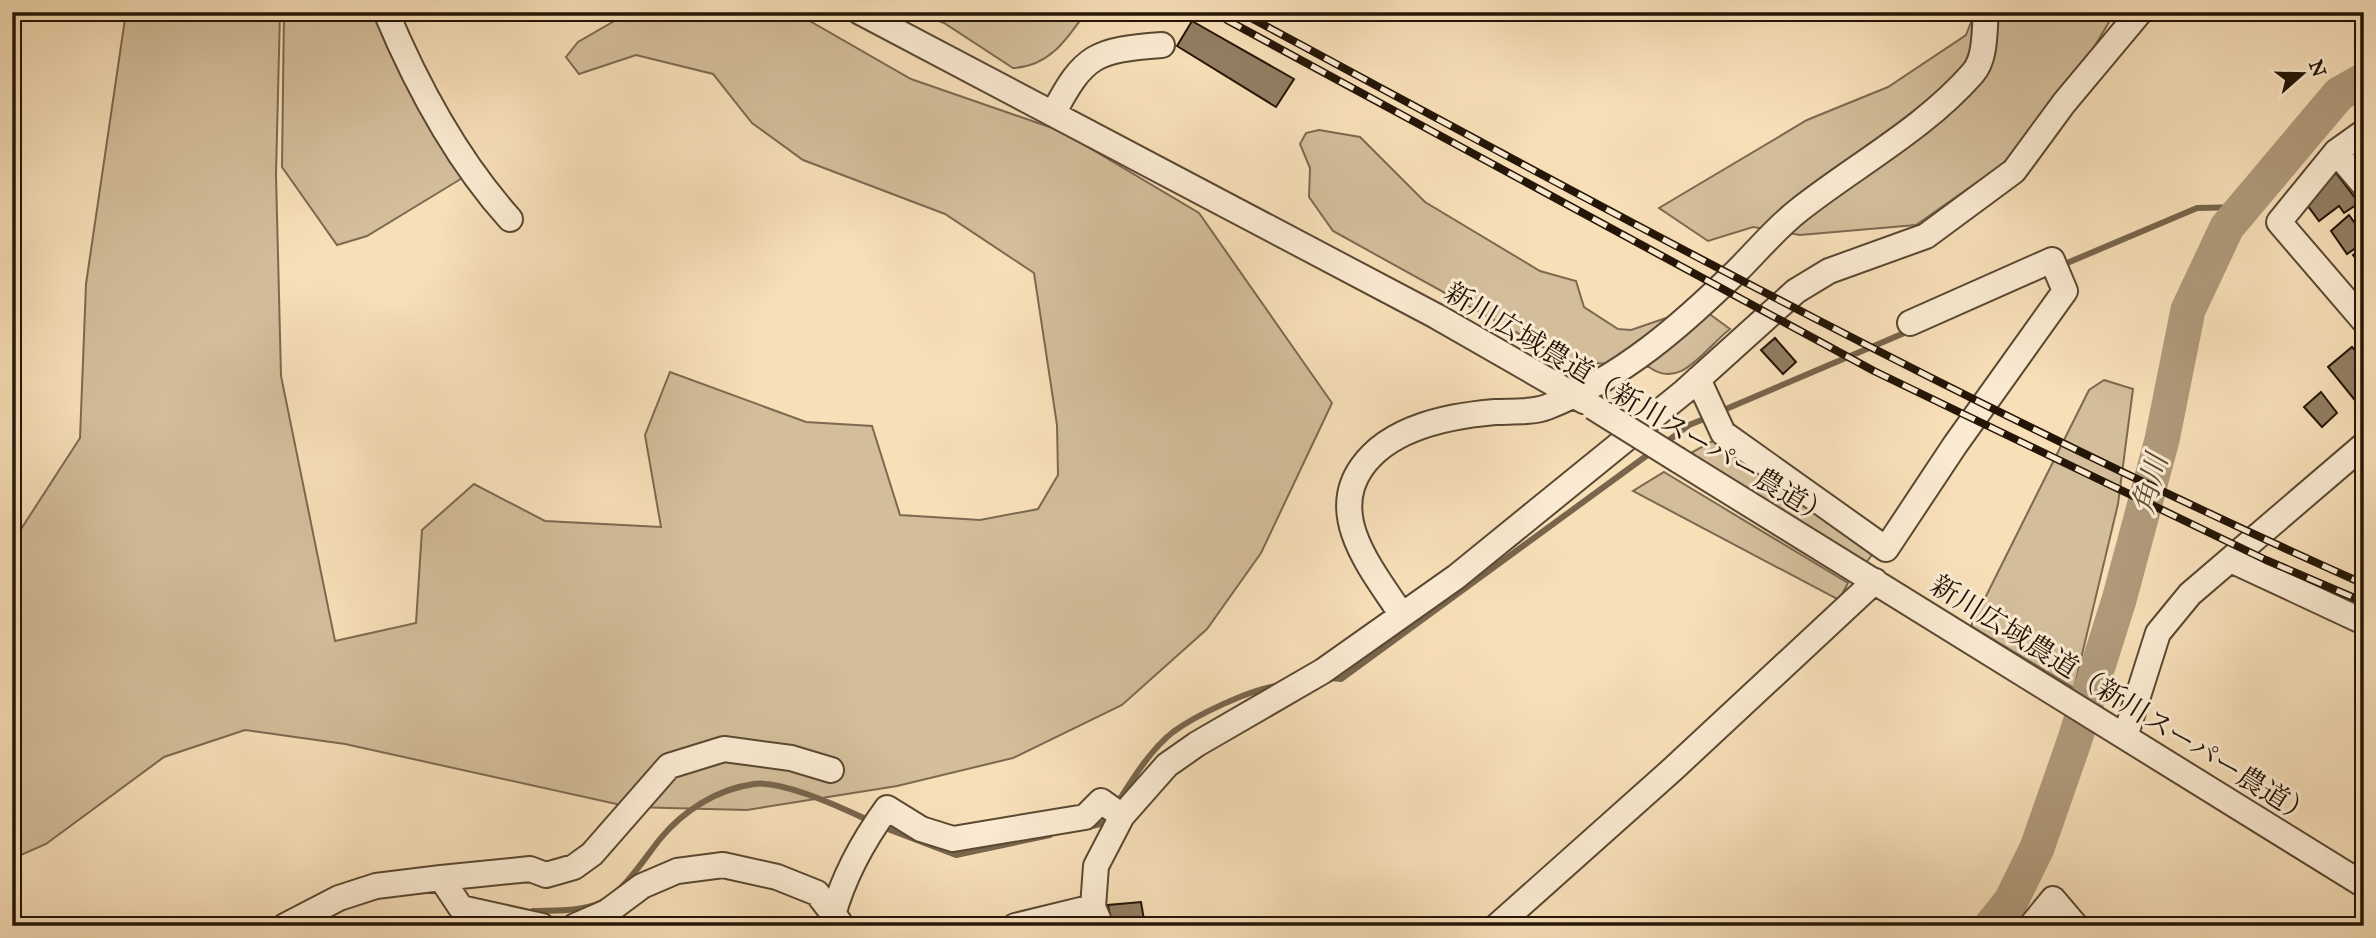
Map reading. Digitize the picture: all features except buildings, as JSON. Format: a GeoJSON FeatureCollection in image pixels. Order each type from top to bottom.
{"type":"FeatureCollection","features":[{"type":"Feature","properties":{"kind":"street"},"geometry":{"type":"LineString","coordinates":[[386,12],[407,62],[477,182],[510,219]]}},
{"type":"Feature","properties":{"kind":"street","name":"新川広域農道（新川スーパー農道）"},"geometry":{"type":"LineString","coordinates":[[860,12],[1436,316],[1583,401],[1875,581],[2050,693],[2364,885]]}},
{"type":"Feature","properties":{"kind":"street"},"geometry":{"type":"LineString","coordinates":[[1401,614],[1351,529],[1348,503],[1362,466],[1392,439],[1420,426],[1486,413],[1545,408],[1583,401],[1688,317],[1797,212],[1931,112],[1974,72],[1981,60],[1986,12]]}},
{"type":"Feature","properties":{"kind":"street"},"geometry":{"type":"LineString","coordinates":[[1015,926],[1097,916],[1096,866],[1115,811],[1167,765],[1197,744],[1323,671],[1456,577],[1698,379],[1796,291],[1829,271],[1926,236],[2014,172],[2064,103],[2140,12]]}},
{"type":"Feature","properties":{"kind":"street"},"geometry":{"type":"LineString","coordinates":[[1053,114],[1071,80],[1094,56],[1119,48],[1162,45]]}},
{"type":"Feature","properties":{"kind":"street"},"geometry":{"type":"LineString","coordinates":[[2364,132],[2336,152],[2279,222],[2364,321]]}},
{"type":"Feature","properties":{"kind":"street"},"geometry":{"type":"LineString","coordinates":[[2336,152],[2364,185]]}},
{"type":"Feature","properties":{"kind":"street"},"geometry":{"type":"LineString","coordinates":[[1698,379],[1723,433],[1886,549],[1955,445],[2065,290],[2056,270],[1910,323]]}},
{"type":"Feature","properties":{"kind":"street"},"geometry":{"type":"LineString","coordinates":[[2119,733],[2158,633],[2190,594],[2364,445]]}},
{"type":"Feature","properties":{"kind":"street"},"geometry":{"type":"LineString","coordinates":[[2231,560],[2364,622]]}},
{"type":"Feature","properties":{"kind":"street"},"geometry":{"type":"LineString","coordinates":[[1497,926],[1673,769],[1875,581]]}},
{"type":"Feature","properties":{"kind":"street"},"geometry":{"type":"LineString","coordinates":[[285,926],[339,898],[376,886],[530,869],[546,874],[574,867],[592,854],[669,766],[724,749],[791,758],[831,770]]}},
{"type":"Feature","properties":{"kind":"street"},"geometry":{"type":"LineString","coordinates":[[838,920],[841,887],[868,834],[887,808],[921,828],[953,839],[1115,811]]}},
{"type":"Feature","properties":{"kind":"street"},"geometry":{"type":"LineString","coordinates":[[575,926],[607,912],[642,886],[677,871],[723,865],[777,877],[817,892],[838,920]]}},
{"type":"Feature","properties":{"kind":"street"},"geometry":{"type":"LineString","coordinates":[[441,878],[461,908],[542,926]]}},
{"type":"Feature","properties":{"kind":"street"},"geometry":{"type":"LineString","coordinates":[[2031,926],[2053,899],[2076,926]]}},
{"type":"Feature","properties":{"kind":"shaded area"},"geometry":{"type":"Polygon","coordinates":[[[126,12],[280,12],[276,175],[281,376],[335,641],[416,623],[422,530],[474,484],[545,521],[661,527],[645,435],[670,372],[806,422],[872,426],[900,515],[980,520],[1038,509],[1058,475],[1057,425],[1034,273],[945,214],[803,160],[752,123],[713,74],[636,55],[579,74],[566,57],[578,42],[630,12],[794,12],[911,79],[1061,131],[1199,213],[1332,403],[1261,553],[1207,629],[1122,705],[1013,758],[897,786],[747,810],[630,807],[345,744],[245,730],[164,757],[46,844],[12,859],[12,543],[80,438],[86,284],[126,12]]]}},
{"type":"Feature","properties":{"kind":"shaded area"},"geometry":{"type":"Polygon","coordinates":[[[284,12],[379,12],[464,177],[367,236],[337,245],[282,167],[284,12]]]}},
{"type":"Feature","properties":{"kind":"shaded area"},"geometry":{"type":"Polygon","coordinates":[[[916,12],[1086,12],[1064,41],[1047,57],[1037,63],[1013,68],[944,23],[916,12]]]}},
{"type":"Feature","properties":{"kind":"shaded area"},"geometry":{"type":"Polygon","coordinates":[[[1975,12],[2115,12],[2040,138],[1916,225],[1800,235],[1753,227],[1708,241],[1659,208],[1807,120],[1888,87],[1966,35],[1975,12]]]}},
{"type":"Feature","properties":{"kind":"shaded area"},"geometry":{"type":"Polygon","coordinates":[[[1319,130],[1360,137],[1425,202],[1540,271],[1576,281],[1584,307],[1618,329],[1631,330],[1669,317],[1689,299],[1730,329],[1692,364],[1672,374],[1661,373],[1649,367],[1568,361],[1333,231],[1309,197],[1310,168],[1300,144],[1306,133],[1319,130]]]}},
{"type":"Feature","properties":{"kind":"shaded area"},"geometry":{"type":"Polygon","coordinates":[[[2104,380],[2133,389],[2118,504],[2074,688],[1971,626],[2089,390],[2104,380]]]}},
{"type":"Feature","properties":{"kind":"shaded area"},"geometry":{"type":"Polygon","coordinates":[[[1718,438],[1875,551],[1865,564],[1689,454],[1718,438]]]}},
{"type":"Feature","properties":{"kind":"shaded area"},"geometry":{"type":"Polygon","coordinates":[[[1664,472],[1848,583],[1839,600],[1633,491],[1664,472]]]}},
{"type":"Feature","properties":{"kind":"waterway","name":"角川"},"geometry":{"type":"LineString","coordinates":[[1991,926],[2011,901],[2037,848],[2074,742],[2119,600],[2162,440],[2188,310],[2227,227],[2339,94],[2364,80]]}},
{"type":"Feature","properties":{"kind":"waterway"},"geometry":{"type":"LineString","coordinates":[[2060,266],[2197,208],[2243,207]]}},
{"type":"Feature","properties":{"kind":"waterway"},"geometry":{"type":"LineString","coordinates":[[1719,412],[1909,331]]}},
{"type":"Feature","properties":{"kind":"waterway"},"geometry":{"type":"LineString","coordinates":[[1665,443],[1689,425],[1709,417]]}},
{"type":"Feature","properties":{"kind":"waterway"},"geometry":{"type":"LineString","coordinates":[[1329,678],[1341,679],[1653,451]]}},
{"type":"Feature","properties":{"kind":"waterway"},"geometry":{"type":"LineString","coordinates":[[1116,805],[1149,756],[1173,732],[1223,704],[1276,686]]}},
{"type":"Feature","properties":{"kind":"waterway"},"geometry":{"type":"LineString","coordinates":[[533,911],[577,909],[602,902],[626,882],[679,819],[714,796],[740,787],[754,784],[781,786],[813,796],[870,821]]}},
{"type":"Feature","properties":{"kind":"waterway"},"geometry":{"type":"LineString","coordinates":[[1088,827],[1104,823],[1110,814]]}},
{"type":"Feature","properties":{"kind":"waterway"},"geometry":{"type":"LineString","coordinates":[[880,826],[956,855],[1050,835]]}},
{"type":"Feature","properties":{"kind":"railway"},"geometry":{"type":"LineString","coordinates":[[1240,12],[1657,236],[1937,381],[2220,519],[2364,584]]}},
{"type":"Feature","properties":{"kind":"railway"},"geometry":{"type":"LineString","coordinates":[[1227,20],[1874,371],[2266,560],[2364,602]]}}]}
